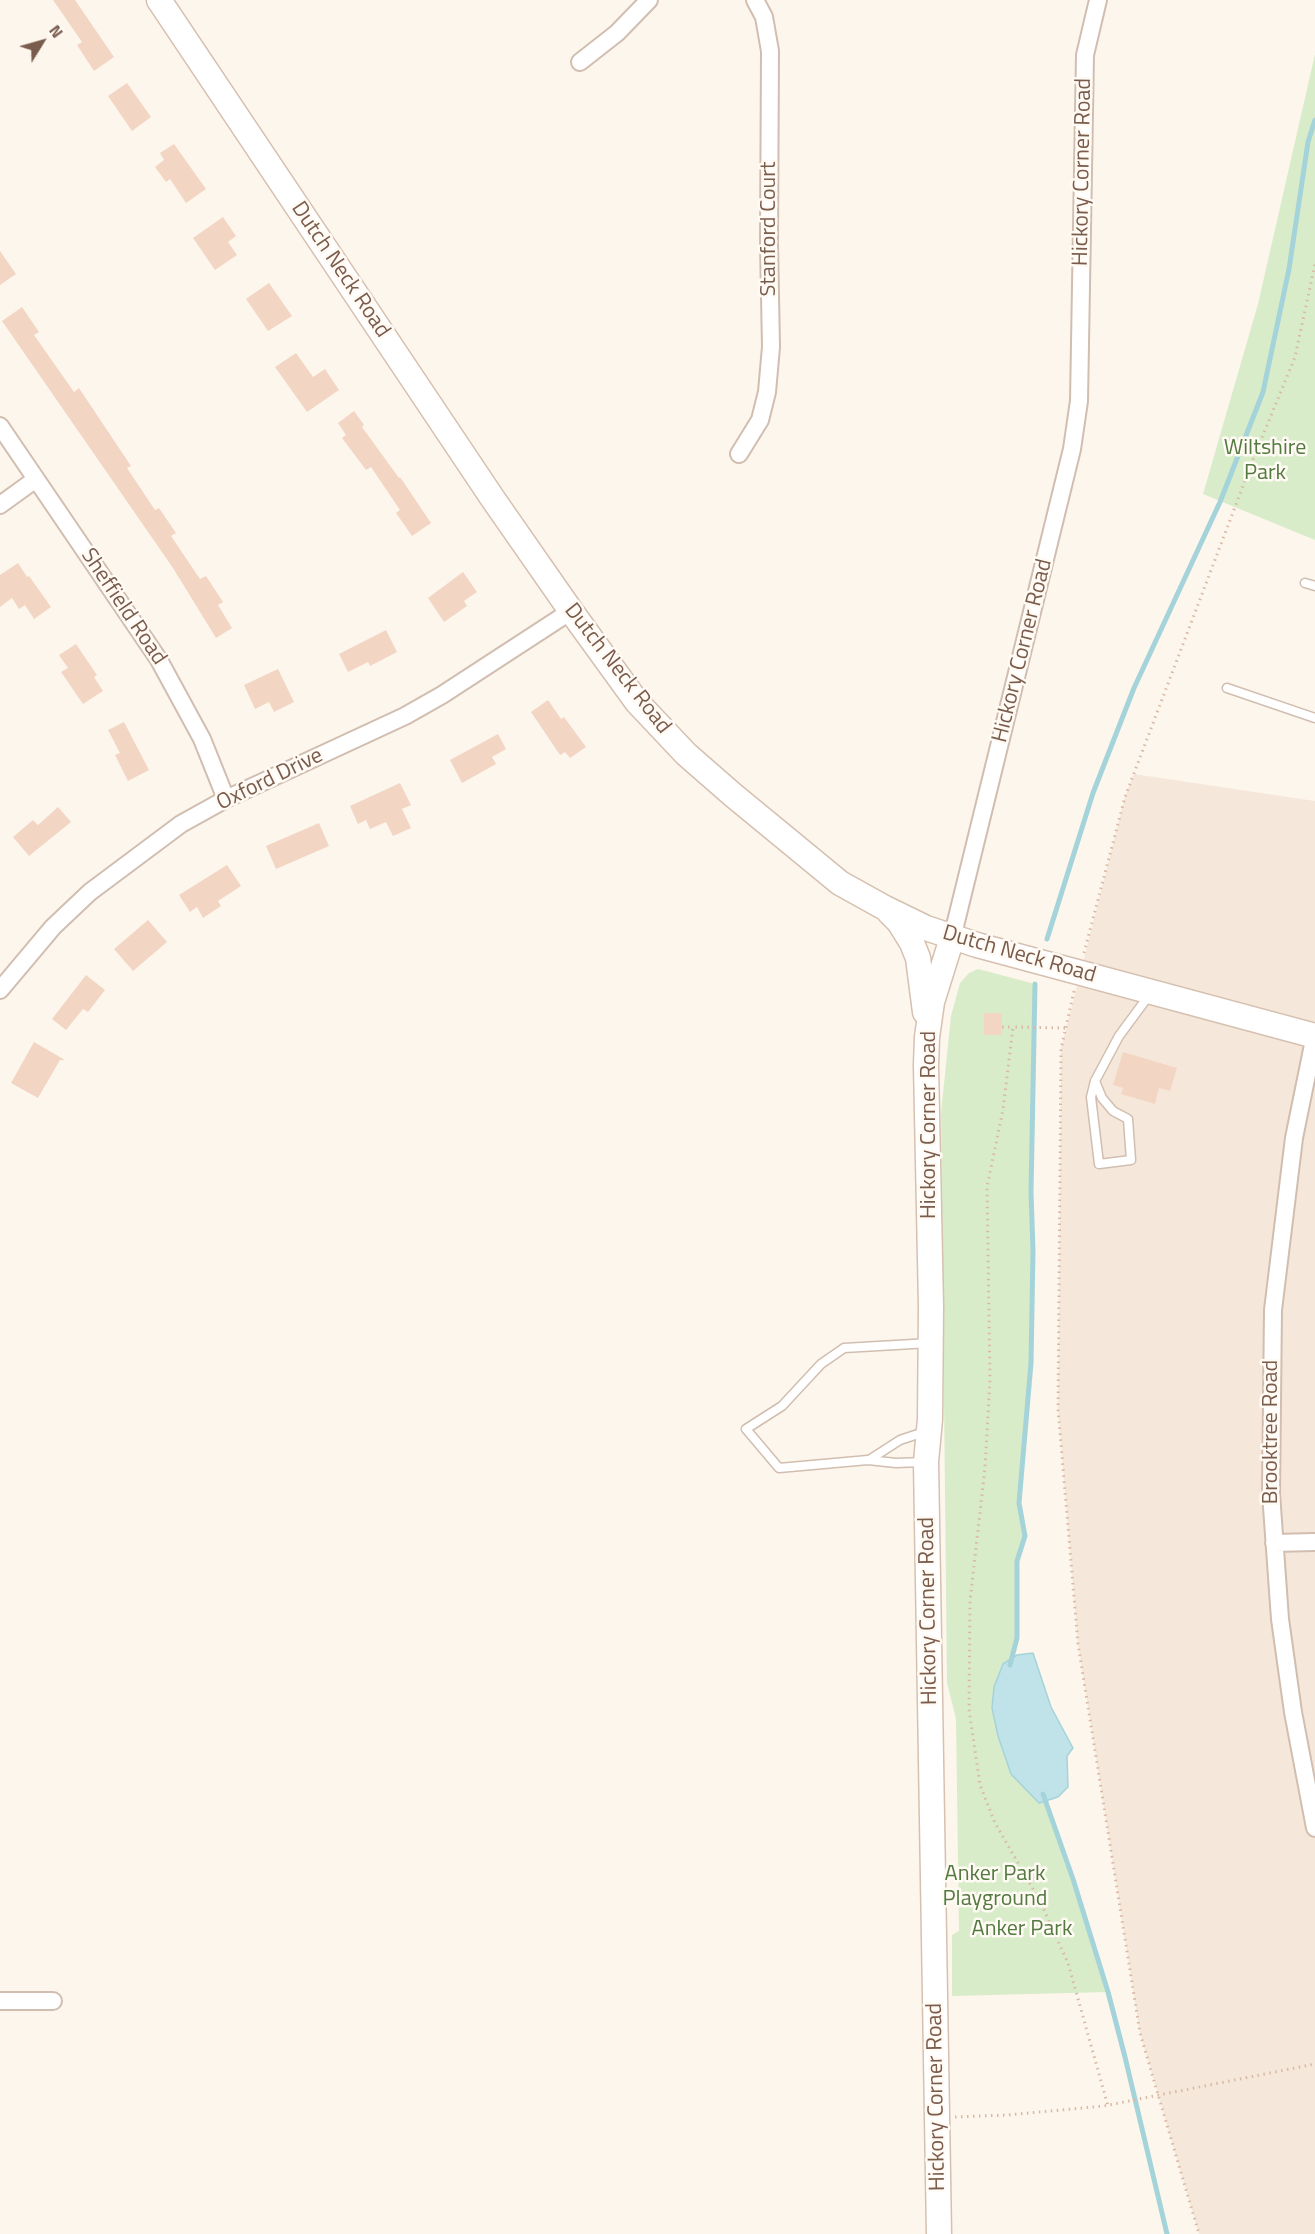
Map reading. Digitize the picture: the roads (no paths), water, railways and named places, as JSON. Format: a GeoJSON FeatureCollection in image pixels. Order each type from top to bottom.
{"type":"FeatureCollection","features":[{"type":"Feature","properties":{"kind":"street","name":"Dutch Neck Road"},"geometry":{"type":"LineString","coordinates":[[159,0],[493,499],[571,611],[637,702],[686,754],[840,883],[885,908],[952,938],[1315,1036]]}},
{"type":"Feature","properties":{"kind":"street"},"geometry":{"type":"LineString","coordinates":[[580,62],[617,33],[649,0]]}},
{"type":"Feature","properties":{"kind":"street","name":"Stanford Court"},"geometry":{"type":"LineString","coordinates":[[739,454],[760,420],[767,392],[771,347],[770,51],[764,17],[755,0]]}},
{"type":"Feature","properties":{"kind":"street","name":"Hickory Corner Road"},"geometry":{"type":"LineString","coordinates":[[939,2234],[926,1462],[931,1343],[927,1037],[932,1002],[952,938],[1072,449],[1079,401],[1085,55],[1098,0]]}},
{"type":"Feature","properties":{"kind":"street","name":"Sheffield Road"},"geometry":{"type":"LineString","coordinates":[[0,426],[159,660],[202,739],[226,799]]}},
{"type":"Feature","properties":{"kind":"street"},"geometry":{"type":"LineString","coordinates":[[0,504],[36,479]]}},
{"type":"Feature","properties":{"kind":"street","name":"Oxford Drive"},"geometry":{"type":"LineString","coordinates":[[0,990],[53,927],[90,892],[181,824],[226,799],[405,716],[442,695],[571,611]]}},
{"type":"Feature","properties":{"kind":"street"},"geometry":{"type":"LineString","coordinates":[[885,908],[899,922],[918,958],[927,1037]]}},
{"type":"Feature","properties":{"kind":"street","name":"Brooktree Road"},"geometry":{"type":"LineString","coordinates":[[1315,1036],[1294,1138],[1273,1310],[1271,1493],[1280,1619],[1293,1712],[1315,1828]]}},
{"type":"Feature","properties":{"kind":"street"},"geometry":{"type":"LineString","coordinates":[[1274,1543],[1315,1542]]}},
{"type":"Feature","properties":{"kind":"street"},"geometry":{"type":"LineString","coordinates":[[0,2001],[53,2001]]}},
{"type":"Feature","properties":{"kind":"lane"},"geometry":{"type":"LineString","coordinates":[[1305,583],[1315,586]]}},
{"type":"Feature","properties":{"kind":"lane"},"geometry":{"type":"LineString","coordinates":[[1227,688],[1315,718]]}},
{"type":"Feature","properties":{"kind":"lane"},"geometry":{"type":"LineString","coordinates":[[1095,1081],[1102,1098],[1113,1111],[1128,1119],[1131,1160],[1099,1164],[1091,1096],[1095,1081],[1119,1036],[1152,992]]}},
{"type":"Feature","properties":{"kind":"lane"},"geometry":{"type":"LineString","coordinates":[[926,1462],[896,1463],[868,1460],[779,1468],[746,1429],[782,1406],[821,1364],[844,1348],[931,1343]]}},
{"type":"Feature","properties":{"kind":"lane"},"geometry":{"type":"LineString","coordinates":[[868,1460],[900,1440],[929,1430]]}},
{"type":"Feature","properties":{"kind":"water"},"geometry":{"type":"Polygon","coordinates":[[[1033,1653],[1051,1707],[1073,1748],[1067,1756],[1068,1787],[1058,1797],[1039,1803],[1011,1774],[998,1736],[992,1708],[994,1687],[1003,1664],[1017,1655],[1033,1653]]]}},
{"type":"Feature","properties":{"kind":"waterway"},"geometry":{"type":"LineString","coordinates":[[1047,939],[1093,793],[1134,688],[1220,502],[1263,392],[1289,269],[1308,142],[1315,120]]}},
{"type":"Feature","properties":{"kind":"waterway"},"geometry":{"type":"LineString","coordinates":[[1010,1665],[1017,1638],[1017,1561],[1025,1536],[1019,1503],[1031,1363],[1033,1251],[1031,1192],[1035,984]]}},
{"type":"Feature","properties":{"kind":"waterway"},"geometry":{"type":"LineString","coordinates":[[1043,1794],[1073,1879],[1108,1992],[1167,2234]]}},
{"type":"Feature","properties":{"kind":"park label","name":"Wiltshire Park"},"geometry":{"type":"Point","coordinates":[1265,462]}},
{"type":"Feature","properties":{"kind":"park label","name":"Anker Park Playground"},"geometry":{"type":"Point","coordinates":[995,1888]}},
{"type":"Feature","properties":{"kind":"park label","name":"Anker Park"},"geometry":{"type":"Point","coordinates":[1022,1930]}}]}
